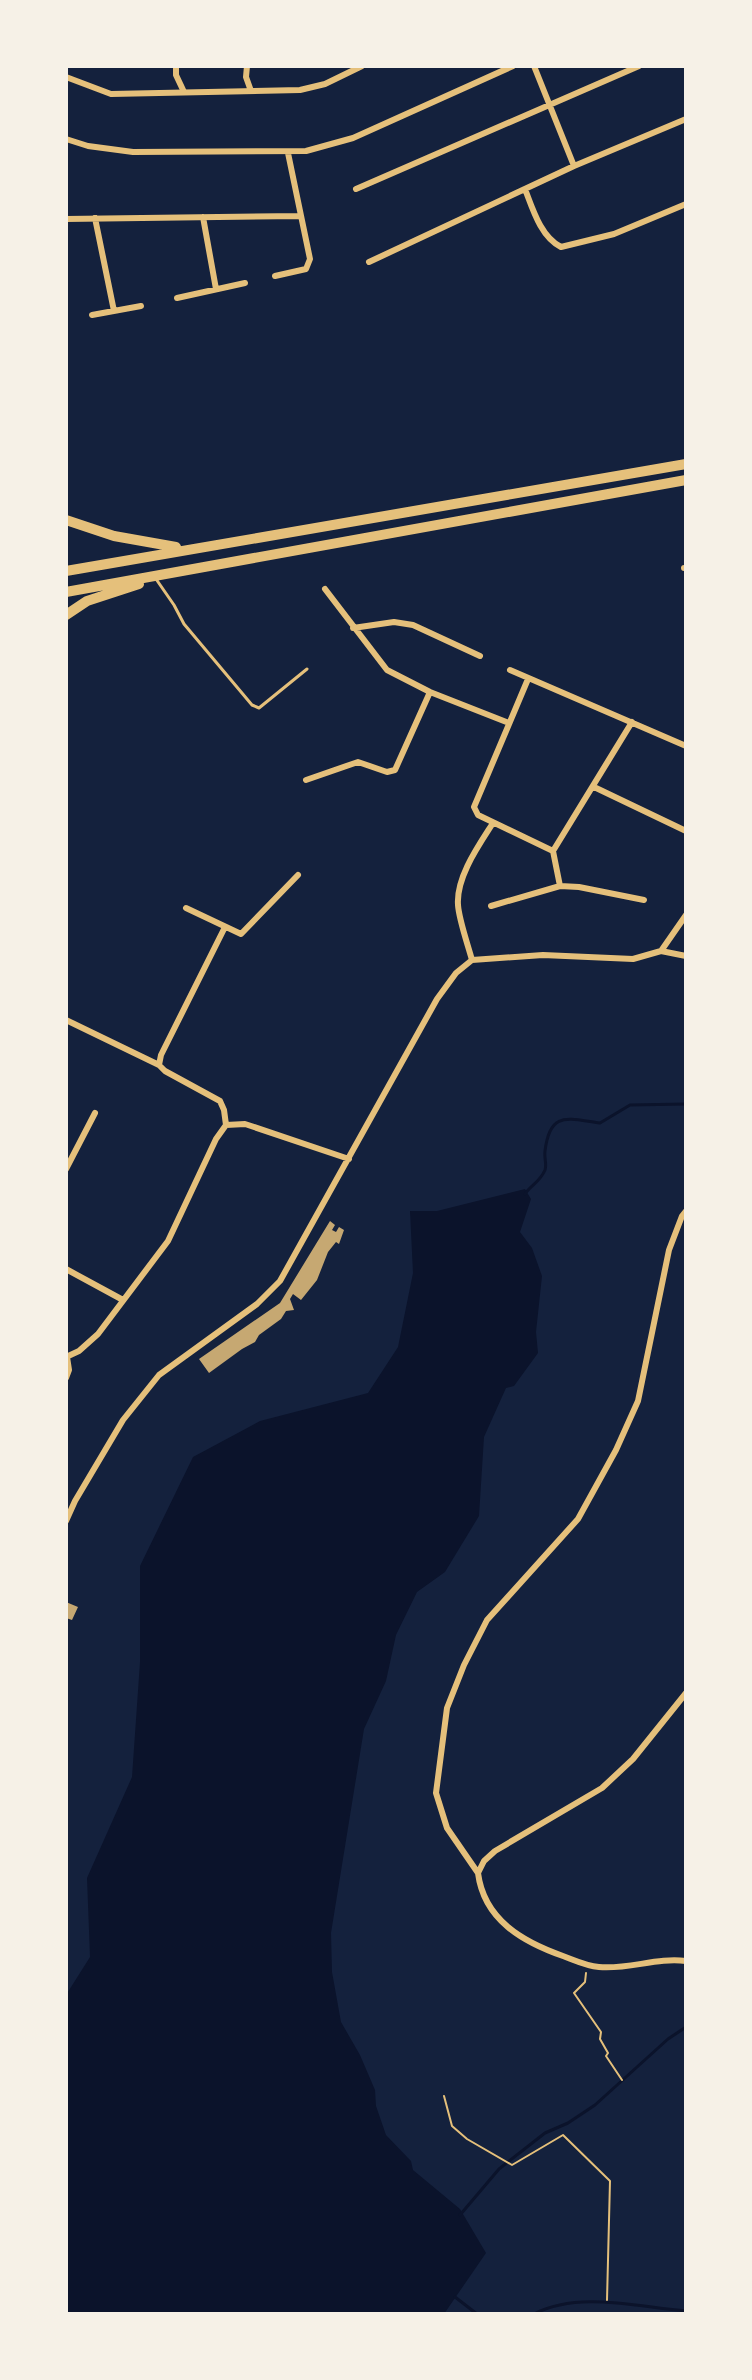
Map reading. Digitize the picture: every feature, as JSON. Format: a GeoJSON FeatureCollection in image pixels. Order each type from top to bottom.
{"type":"FeatureCollection","features":[{"type":"Feature","properties":{"kind":"highway"},"geometry":{"type":"LineString","coordinates":[[66,571],[686,464]]}},
{"type":"Feature","properties":{"kind":"highway"},"geometry":{"type":"LineString","coordinates":[[66,592],[686,480]]}},
{"type":"Feature","properties":{"kind":"highway"},"geometry":{"type":"LineString","coordinates":[[66,520],[114,536],[190,549]]}},
{"type":"Feature","properties":{"kind":"highway"},"geometry":{"type":"LineString","coordinates":[[66,615],[87,601],[199,567]]}},
{"type":"Feature","properties":{"kind":"street"},"geometry":{"type":"LineString","coordinates":[[176,66],[176,75],[184,92]]}},
{"type":"Feature","properties":{"kind":"street"},"geometry":{"type":"LineString","coordinates":[[247,66],[246,77],[251,91]]}},
{"type":"Feature","properties":{"kind":"street"},"geometry":{"type":"LineString","coordinates":[[66,77],[111,94],[251,91],[311,88],[362,66]]}},
{"type":"Feature","properties":{"kind":"street"},"geometry":{"type":"LineString","coordinates":[[66,139],[88,146],[133,152],[306,151],[353,138],[513,66]]}},
{"type":"Feature","properties":{"kind":"street"},"geometry":{"type":"LineString","coordinates":[[534,66],[574,166]]}},
{"type":"Feature","properties":{"kind":"street"},"geometry":{"type":"LineString","coordinates":[[356,189],[639,66]]}},
{"type":"Feature","properties":{"kind":"street"},"geometry":{"type":"LineString","coordinates":[[369,262],[574,166],[686,119]]}},
{"type":"Feature","properties":{"kind":"street"},"geometry":{"type":"LineString","coordinates":[[275,276],[304,270],[310,263],[288,153]]}},
{"type":"Feature","properties":{"kind":"street"},"geometry":{"type":"LineString","coordinates":[[525,189],[551,242],[561,247],[614,234],[686,204]]}},
{"type":"Feature","properties":{"kind":"street"},"geometry":{"type":"LineString","coordinates":[[66,219],[301,216]]}},
{"type":"Feature","properties":{"kind":"street"},"geometry":{"type":"LineString","coordinates":[[203,217],[216,289]]}},
{"type":"Feature","properties":{"kind":"street"},"geometry":{"type":"LineString","coordinates":[[95,218],[114,311]]}},
{"type":"Feature","properties":{"kind":"street"},"geometry":{"type":"LineString","coordinates":[[177,298],[245,283]]}},
{"type":"Feature","properties":{"kind":"street"},"geometry":{"type":"LineString","coordinates":[[92,315],[141,306]]}},
{"type":"Feature","properties":{"kind":"street"},"geometry":{"type":"LineString","coordinates":[[325,589],[387,670],[430,692],[509,723]]}},
{"type":"Feature","properties":{"kind":"street"},"geometry":{"type":"LineString","coordinates":[[353,628],[402,623],[413,625],[480,656]]}},
{"type":"Feature","properties":{"kind":"street"},"geometry":{"type":"LineString","coordinates":[[510,670],[686,746]]}},
{"type":"Feature","properties":{"kind":"street"},"geometry":{"type":"LineString","coordinates":[[528,679],[475,803],[478,815],[553,851]]}},
{"type":"Feature","properties":{"kind":"street"},"geometry":{"type":"LineString","coordinates":[[306,780],[358,762],[387,772],[395,770],[430,692]]}},
{"type":"Feature","properties":{"kind":"street"},"geometry":{"type":"LineString","coordinates":[[560,886],[553,851],[632,722]]}},
{"type":"Feature","properties":{"kind":"street"},"geometry":{"type":"LineString","coordinates":[[594,787],[686,831]]}},
{"type":"Feature","properties":{"kind":"street"},"geometry":{"type":"LineString","coordinates":[[472,960],[458,904],[460,890],[479,845],[493,823]]}},
{"type":"Feature","properties":{"kind":"street"},"geometry":{"type":"LineString","coordinates":[[186,908],[238,933],[245,932],[298,875]]}},
{"type":"Feature","properties":{"kind":"street"},"geometry":{"type":"LineString","coordinates":[[491,906],[560,886],[644,900]]}},
{"type":"Feature","properties":{"kind":"street"},"geometry":{"type":"LineString","coordinates":[[661,951],[686,915]]}},
{"type":"Feature","properties":{"kind":"street"},"geometry":{"type":"LineString","coordinates":[[159,1065],[161,1055],[225,927]]}},
{"type":"Feature","properties":{"kind":"street"},"geometry":{"type":"LineString","coordinates":[[66,1521],[123,1420],[159,1375],[257,1304],[280,1281],[437,999],[456,973],[472,960],[543,955],[633,959],[661,951],[686,956]]}},
{"type":"Feature","properties":{"kind":"street"},"geometry":{"type":"LineString","coordinates":[[66,1020],[159,1065],[220,1101],[226,1125],[216,1139],[168,1241],[98,1334],[79,1351],[66,1357],[69,1370],[66,1378]]}},
{"type":"Feature","properties":{"kind":"street"},"geometry":{"type":"LineString","coordinates":[[66,1169],[95,1113]]}},
{"type":"Feature","properties":{"kind":"street"},"geometry":{"type":"LineString","coordinates":[[226,1125],[245,1124],[349,1159]]}},
{"type":"Feature","properties":{"kind":"street"},"geometry":{"type":"LineString","coordinates":[[686,1211],[669,1250],[638,1401],[616,1450],[578,1519],[487,1620],[447,1708],[436,1793],[447,1828],[478,1873],[488,1902],[512,1932],[535,1947],[585,1964],[611,1967],[673,1959],[686,1961]]}},
{"type":"Feature","properties":{"kind":"street"},"geometry":{"type":"LineString","coordinates":[[66,1269],[123,1300]]}},
{"type":"Feature","properties":{"kind":"street"},"geometry":{"type":"LineString","coordinates":[[66,1497],[75,1501]]}},
{"type":"Feature","properties":{"kind":"street"},"geometry":{"type":"LineString","coordinates":[[478,1873],[484,1861],[495,1851],[602,1788],[633,1759],[686,1693]]}},
{"type":"Feature","properties":{"kind":"lane"},"geometry":{"type":"LineString","coordinates":[[156,579],[184,624],[252,705],[259,708],[307,669]]}},
{"type":"Feature","properties":{"kind":"path"},"geometry":{"type":"LineString","coordinates":[[585,1964],[585,1982],[574,1993],[601,2032],[600,2039],[608,2053],[606,2056],[622,2080]]}},
{"type":"Feature","properties":{"kind":"path"},"geometry":{"type":"LineString","coordinates":[[444,2096],[452,2126],[467,2139],[512,2165],[563,2135],[610,2181],[607,2300]]}},
{"type":"Feature","properties":{"kind":"water"},"geometry":{"type":"Polygon","coordinates":[[[525,1189],[531,1199],[520,1232],[532,1248],[542,1276],[536,1332],[538,1353],[514,1386],[506,1388],[484,1437],[479,1516],[445,1572],[417,1592],[396,1635],[386,1681],[364,1729],[331,1933],[332,1972],[341,2022],[375,2090],[376,2106],[386,2135],[411,2161],[413,2170],[460,2209],[486,2253],[444,2314],[66,2314],[66,1995],[90,1957],[87,1878],[132,1777],[140,1662],[140,1566],[193,1457],[260,1421],[368,1393],[398,1347],[413,1273],[410,1211],[437,1211],[525,1189]]]}},
{"type":"Feature","properties":{"kind":"building"},"geometry":{"type":"Polygon","coordinates":[[[330,1221],[335,1225],[332,1230],[336,1232],[339,1227],[344,1230],[339,1244],[336,1242],[328,1252],[317,1280],[301,1300],[293,1294],[290,1299],[294,1310],[286,1311],[255,1342],[209,1373],[199,1359],[280,1303],[330,1221]]]}},
{"type":"Feature","properties":{"kind":"building"},"geometry":{"type":"Polygon","coordinates":[[[66,1602],[78,1607],[72,1620],[66,1618],[66,1602]]]}},
{"type":"Feature","properties":{"kind":"waterway"},"geometry":{"type":"LineString","coordinates":[[525,1194],[545,1170],[547,1138],[556,1123],[570,1119],[600,1123],[630,1105],[686,1104]]}},
{"type":"Feature","properties":{"kind":"waterway"},"geometry":{"type":"LineString","coordinates":[[460,2215],[499,2169],[545,2133],[568,2123],[595,2105],[668,2039],[686,2027]]}},
{"type":"Feature","properties":{"kind":"waterway"},"geometry":{"type":"LineString","coordinates":[[455,2297],[477,2314]]}},
{"type":"Feature","properties":{"kind":"waterway"},"geometry":{"type":"LineString","coordinates":[[534,2314],[551,2307],[589,2302],[686,2311]]}}]}
